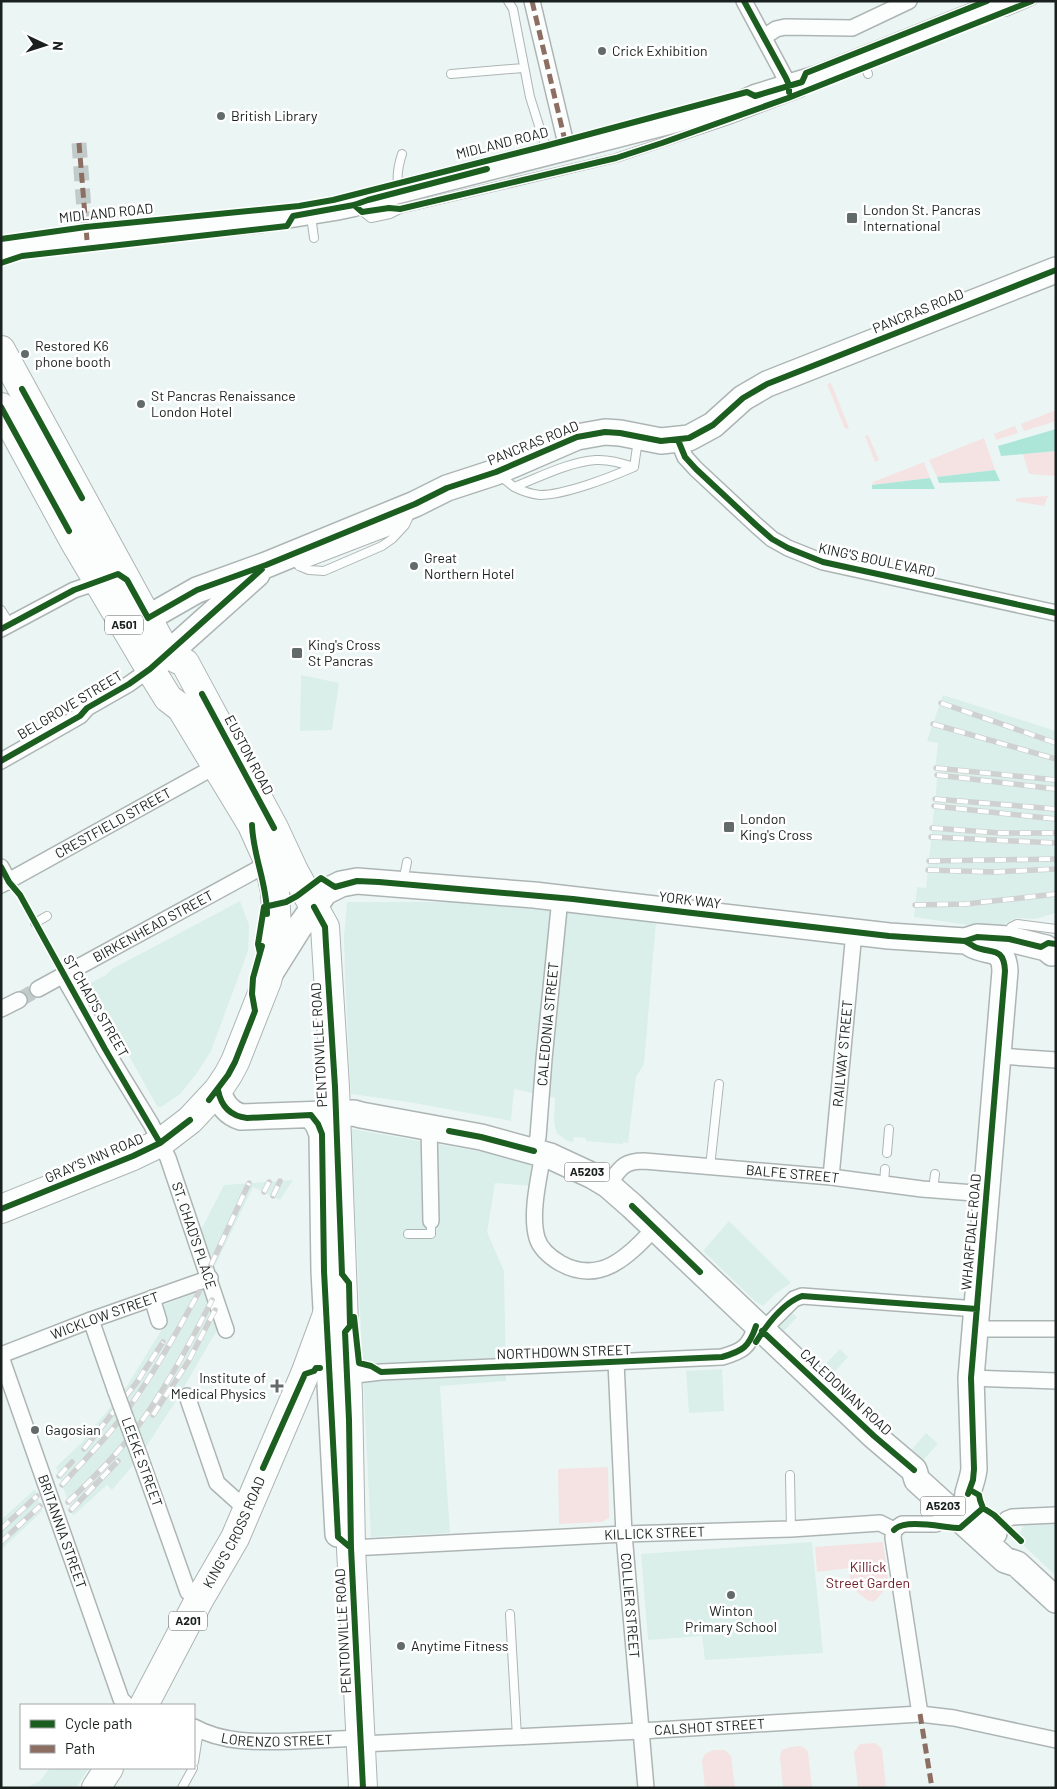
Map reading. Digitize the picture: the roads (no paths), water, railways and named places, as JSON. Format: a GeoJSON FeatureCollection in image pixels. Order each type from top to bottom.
{"type":"FeatureCollection","features":[{"type":"Feature","properties":{"kind":"highway","name":"EUSTON ROAD"},"geometry":{"type":"LineString","coordinates":[[1,350],[148,618],[168,698],[181,708],[252,825],[269,864]]}},
{"type":"Feature","properties":{"kind":"highway","name":"EUSTON ROAD"},"geometry":{"type":"LineString","coordinates":[[1,407],[98,582],[159,661],[185,663],[274,828],[294,871],[316,895]]}},
{"type":"Feature","properties":{"kind":"highway","name":"GRAY'S INN ROAD"},"geometry":{"type":"LineString","coordinates":[[1,1209],[133,1156],[160,1143],[190,1120],[218,1090],[235,1062],[266,981],[273,957],[277,928],[275,892],[269,864]]}},
{"type":"Feature","properties":{"kind":"highway","name":"PENTONVILLE ROAD"},"geometry":{"type":"LineString","coordinates":[[316,895],[324,927],[323,1115],[333,1293],[347,1376],[351,1548],[363,1788]]}},
{"type":"Feature","properties":{"kind":"highway","name":"KING'S CROSS ROAD"},"geometry":{"type":"LineString","coordinates":[[143,1704],[234,1538],[305,1374],[333,1293]]}},
{"type":"Feature","properties":{"kind":"highway"},"geometry":{"type":"LineString","coordinates":[[96,1788],[108,1769]]}},
{"type":"Feature","properties":{"kind":"main road","name":"PANCRAS ROAD"},"geometry":{"type":"LineString","coordinates":[[148,618],[197,590],[266,565],[294,561],[410,514],[448,488],[505,480],[568,440],[586,434],[613,432],[661,442],[678,440],[698,434],[713,426],[743,398],[762,386],[966,300],[1021,280],[1056,270]]}},
{"type":"Feature","properties":{"kind":"main road","name":"PANCRAS ROAD"},"geometry":{"type":"LineString","coordinates":[[159,661],[266,565]]}},
{"type":"Feature","properties":{"kind":"main road","name":"YORK WAY"},"geometry":{"type":"LineString","coordinates":[[316,895],[341,884],[405,873],[560,898],[854,932],[971,944],[977,937],[1005,955],[1046,948],[1049,954]]}},
{"type":"Feature","properties":{"kind":"main road","name":"GRAY'S INN ROAD"},"geometry":{"type":"LineString","coordinates":[[266,981],[316,895]]}},
{"type":"Feature","properties":{"kind":"main road","name":"WHARFDALE ROAD"},"geometry":{"type":"LineString","coordinates":[[968,1494],[973,1480],[972,1378],[999,1056],[1005,955]]}},
{"type":"Feature","properties":{"kind":"main road","name":"A5203"},"geometry":{"type":"LineString","coordinates":[[218,1090],[224,1105],[233,1114],[241,1117],[323,1115]]}},
{"type":"Feature","properties":{"kind":"main road","name":"CALEDONIAN ROAD"},"geometry":{"type":"LineString","coordinates":[[323,1115],[354,1113],[481,1137],[539,1152],[574,1165],[608,1186],[655,1228],[874,1436],[914,1470],[916,1480],[1006,1560],[1017,1564],[1056,1600]]}},
{"type":"Feature","properties":{"kind":"main road"},"geometry":{"type":"LineString","coordinates":[[323,1115],[318,1124],[322,1134],[333,1293],[338,1537],[351,1548]]}},
{"type":"Feature","properties":{"kind":"main road","name":"A5203"},"geometry":{"type":"LineString","coordinates":[[914,1470],[924,1470],[940,1486],[953,1494],[968,1494],[969,1502],[976,1514],[1012,1550],[1017,1564]]}},
{"type":"Feature","properties":{"kind":"street"},"geometry":{"type":"LineString","coordinates":[[532,1],[557,150]]}},
{"type":"Feature","properties":{"kind":"street"},"geometry":{"type":"LineString","coordinates":[[744,1],[789,86]]}},
{"type":"Feature","properties":{"kind":"street"},"geometry":{"type":"LineString","coordinates":[[764,37],[785,27],[852,28],[909,1]]}},
{"type":"Feature","properties":{"kind":"street","name":"MIDLAND ROAD"},"geometry":{"type":"LineString","coordinates":[[1,250],[86,231],[235,224],[358,209],[368,200],[400,201],[557,150],[676,121],[742,102],[817,77],[866,66],[1007,1]]}},
{"type":"Feature","properties":{"kind":"street","name":"KING'S BOULEVARD"},"geometry":{"type":"LineString","coordinates":[[678,440],[685,457],[696,469],[772,539],[799,554],[823,562],[1056,613]]}},
{"type":"Feature","properties":{"kind":"street"},"geometry":{"type":"LineString","coordinates":[[6,627],[74,590],[98,582]]}},
{"type":"Feature","properties":{"kind":"street","name":"BELGROVE STREET"},"geometry":{"type":"LineString","coordinates":[[1,760],[80,716],[87,708],[129,684],[159,661]]}},
{"type":"Feature","properties":{"kind":"street","name":"CRESTFIELD STREET"},"geometry":{"type":"LineString","coordinates":[[5,883],[216,766]]}},
{"type":"Feature","properties":{"kind":"street","name":"BIRKENHEAD STREET"},"geometry":{"type":"LineString","coordinates":[[38,989],[269,864]]}},
{"type":"Feature","properties":{"kind":"street"},"geometry":{"type":"LineString","coordinates":[[1,867],[5,883]]}},
{"type":"Feature","properties":{"kind":"street","name":"CALEDONIA STREET"},"geometry":{"type":"LineString","coordinates":[[560,898],[538,1137],[539,1152],[535,1213],[538,1240],[543,1248],[557,1261],[566,1266],[581,1270],[599,1269],[626,1257],[655,1228]]}},
{"type":"Feature","properties":{"kind":"street","name":"RAILWAY STREET"},"geometry":{"type":"LineString","coordinates":[[831,1177],[854,932]]}},
{"type":"Feature","properties":{"kind":"street","name":"ST CHAD'S STREET"},"geometry":{"type":"LineString","coordinates":[[63,976],[160,1143]]}},
{"type":"Feature","properties":{"kind":"street"},"geometry":{"type":"LineString","coordinates":[[1,1009],[19,1000]]}},
{"type":"Feature","properties":{"kind":"street"},"geometry":{"type":"LineString","coordinates":[[999,1056],[1056,1060]]}},
{"type":"Feature","properties":{"kind":"street"},"geometry":{"type":"LineString","coordinates":[[429,1127],[431,1221]]}},
{"type":"Feature","properties":{"kind":"street","name":"ST. CHAD'S PLACE"},"geometry":{"type":"LineString","coordinates":[[160,1143],[168,1158],[226,1330]]}},
{"type":"Feature","properties":{"kind":"street","name":"BALFE STREET"},"geometry":{"type":"LineString","coordinates":[[608,1186],[621,1168],[631,1161],[644,1161],[831,1177],[884,1176],[933,1190],[987,1194]]}},
{"type":"Feature","properties":{"kind":"street","name":"WICKLOW STREET"},"geometry":{"type":"LineString","coordinates":[[1,1356],[91,1320],[210,1278]]}},
{"type":"Feature","properties":{"kind":"street","name":"NORTHDOWN STREET"},"geometry":{"type":"LineString","coordinates":[[347,1376],[381,1372],[722,1357],[735,1354],[749,1343],[759,1328],[794,1299],[802,1296],[1056,1329]]}},
{"type":"Feature","properties":{"kind":"street"},"geometry":{"type":"LineString","coordinates":[[152,1298],[159,1321]]}},
{"type":"Feature","properties":{"kind":"street","name":"LEEKE STREET"},"geometry":{"type":"LineString","coordinates":[[91,1320],[188,1592],[199,1600]]}},
{"type":"Feature","properties":{"kind":"street","name":"BRITANNIA STREET"},"geometry":{"type":"LineString","coordinates":[[1,1356],[121,1699],[143,1704]]}},
{"type":"Feature","properties":{"kind":"street","name":"COLLIER STREET"},"geometry":{"type":"LineString","coordinates":[[616,1362],[624,1534],[646,1788]]}},
{"type":"Feature","properties":{"kind":"street"},"geometry":{"type":"LineString","coordinates":[[972,1378],[1056,1382]]}},
{"type":"Feature","properties":{"kind":"street"},"geometry":{"type":"LineString","coordinates":[[187,1396],[218,1483],[237,1501],[247,1507]]}},
{"type":"Feature","properties":{"kind":"street","name":"KILLICK STREET"},"geometry":{"type":"LineString","coordinates":[[351,1548],[624,1534],[791,1529],[880,1523],[894,1530],[902,1524],[936,1524],[950,1511]]}},
{"type":"Feature","properties":{"kind":"street"},"geometry":{"type":"LineString","coordinates":[[993,1532],[1007,1519],[1012,1517],[1056,1515]]}},
{"type":"Feature","properties":{"kind":"street"},"geometry":{"type":"LineString","coordinates":[[894,1530],[893,1538],[920,1714]]}},
{"type":"Feature","properties":{"kind":"street","name":"CALSHOT STREET"},"geometry":{"type":"LineString","coordinates":[[361,1741],[517,1737],[920,1714],[954,1718],[1056,1740]]}},
{"type":"Feature","properties":{"kind":"street","name":"LORENZO STREET"},"geometry":{"type":"LineString","coordinates":[[197,1728],[226,1738],[261,1742],[361,1741]]}},
{"type":"Feature","properties":{"kind":"lane"},"geometry":{"type":"LineString","coordinates":[[508,1],[512,9],[530,98],[557,150]]}},
{"type":"Feature","properties":{"kind":"lane","name":"MIDLAND ROAD"},"geometry":{"type":"LineString","coordinates":[[400,201],[616,158],[746,114],[1032,1]]}},
{"type":"Feature","properties":{"kind":"lane"},"geometry":{"type":"LineString","coordinates":[[451,74],[523,68]]}},
{"type":"Feature","properties":{"kind":"lane"},"geometry":{"type":"LineString","coordinates":[[400,201],[397,183],[398,165],[402,154]]}},
{"type":"Feature","properties":{"kind":"lane"},"geometry":{"type":"LineString","coordinates":[[311,214],[314,238]]}},
{"type":"Feature","properties":{"kind":"lane"},"geometry":{"type":"LineString","coordinates":[[634,467],[638,438]]}},
{"type":"Feature","properties":{"kind":"lane"},"geometry":{"type":"LineString","coordinates":[[505,480],[598,460],[617,462],[634,467]]}},
{"type":"Feature","properties":{"kind":"lane"},"geometry":{"type":"LineString","coordinates":[[505,480],[528,493],[548,494],[602,480],[634,467]]}},
{"type":"Feature","properties":{"kind":"lane"},"geometry":{"type":"LineString","coordinates":[[1,610],[6,627]]}},
{"type":"Feature","properties":{"kind":"lane"},"geometry":{"type":"LineString","coordinates":[[35,923],[47,916]]}},
{"type":"Feature","properties":{"kind":"lane"},"geometry":{"type":"LineString","coordinates":[[1005,955],[1011,927],[1017,924],[1056,928]]}},
{"type":"Feature","properties":{"kind":"lane"},"geometry":{"type":"LineString","coordinates":[[710,1167],[719,1084]]}},
{"type":"Feature","properties":{"kind":"lane"},"geometry":{"type":"LineString","coordinates":[[887,1153],[889,1129]]}},
{"type":"Feature","properties":{"kind":"lane"},"geometry":{"type":"LineString","coordinates":[[933,1190],[935,1174]]}},
{"type":"Feature","properties":{"kind":"lane"},"geometry":{"type":"LineString","coordinates":[[408,1234],[431,1234],[431,1221]]}},
{"type":"Feature","properties":{"kind":"lane"},"geometry":{"type":"LineString","coordinates":[[790,1475],[791,1529]]}},
{"type":"Feature","properties":{"kind":"lane"},"geometry":{"type":"LineString","coordinates":[[510,1614],[517,1737]]}},
{"type":"Feature","properties":{"kind":"lane"},"geometry":{"type":"LineString","coordinates":[[195,1751],[197,1728]]}},
{"type":"Feature","properties":{"kind":"lane"},"geometry":{"type":"LineString","coordinates":[[182,1788],[192,1769]]}},
{"type":"Feature","properties":{"kind":"tunnel"},"geometry":{"type":"LineString","coordinates":[[79,143],[85,223]]}},
{"type":"Feature","properties":{"kind":"tunnel"},"geometry":{"type":"LineString","coordinates":[[19,1000],[38,989]]}},
{"type":"Feature","properties":{"kind":"railway"},"geometry":{"type":"LineString","coordinates":[[941,703],[1056,743]]}},
{"type":"Feature","properties":{"kind":"railway"},"geometry":{"type":"LineString","coordinates":[[933,724],[1056,759]]}},
{"type":"Feature","properties":{"kind":"railway"},"geometry":{"type":"LineString","coordinates":[[936,768],[1056,780]]}},
{"type":"Feature","properties":{"kind":"railway"},"geometry":{"type":"LineString","coordinates":[[937,775],[1056,789]]}},
{"type":"Feature","properties":{"kind":"railway"},"geometry":{"type":"LineString","coordinates":[[935,799],[1056,809]]}},
{"type":"Feature","properties":{"kind":"railway"},"geometry":{"type":"LineString","coordinates":[[934,806],[1056,819]]}},
{"type":"Feature","properties":{"kind":"railway"},"geometry":{"type":"LineString","coordinates":[[932,828],[1001,833],[1056,833]]}},
{"type":"Feature","properties":{"kind":"railway"},"geometry":{"type":"LineString","coordinates":[[931,837],[1056,843]]}},
{"type":"Feature","properties":{"kind":"railway"},"geometry":{"type":"LineString","coordinates":[[929,861],[1056,859]]}},
{"type":"Feature","properties":{"kind":"railway"},"geometry":{"type":"LineString","coordinates":[[928,870],[994,872],[1056,869]]}},
{"type":"Feature","properties":{"kind":"railway"},"geometry":{"type":"LineString","coordinates":[[915,905],[966,904],[1056,894]]}},
{"type":"Feature","properties":{"kind":"railway"},"geometry":{"type":"LineString","coordinates":[[273,1196],[280,1181]]}},
{"type":"Feature","properties":{"kind":"railway"},"geometry":{"type":"LineString","coordinates":[[264,1192],[269,1182]]}},
{"type":"Feature","properties":{"kind":"railway"},"geometry":{"type":"LineString","coordinates":[[211,1265],[249,1183]]}},
{"type":"Feature","properties":{"kind":"railway"},"geometry":{"type":"LineString","coordinates":[[62,1485],[105,1438],[141,1391],[199,1292]]}},
{"type":"Feature","properties":{"kind":"railway"},"geometry":{"type":"LineString","coordinates":[[68,1502],[115,1455],[141,1422],[174,1371],[212,1300]]}},
{"type":"Feature","properties":{"kind":"railway"},"geometry":{"type":"LineString","coordinates":[[153,1415],[188,1362],[215,1310]]}},
{"type":"Feature","properties":{"kind":"railway"},"geometry":{"type":"LineString","coordinates":[[84,1449],[137,1382],[163,1342]]}},
{"type":"Feature","properties":{"kind":"railway"},"geometry":{"type":"LineString","coordinates":[[71,1510],[118,1461]]}},
{"type":"Feature","properties":{"kind":"railway"},"geometry":{"type":"LineString","coordinates":[[59,1476],[72,1462]]}},
{"type":"Feature","properties":{"kind":"railway"},"geometry":{"type":"LineString","coordinates":[[1,1529],[37,1496]]}},
{"type":"Feature","properties":{"kind":"railway"},"geometry":{"type":"LineString","coordinates":[[1,1542],[40,1506]]}},
{"type":"Feature","properties":{"kind":"place","name":"Crick Exhibition"},"geometry":{"type":"Point","coordinates":[602,51]}},
{"type":"Feature","properties":{"kind":"place","name":"British Library"},"geometry":{"type":"Point","coordinates":[221,116]}},
{"type":"Feature","properties":{"kind":"place","name":"London St. Pancras International"},"geometry":{"type":"Point","coordinates":[852,218]}},
{"type":"Feature","properties":{"kind":"place","name":"Restored K6 phone booth"},"geometry":{"type":"Point","coordinates":[25,354]}},
{"type":"Feature","properties":{"kind":"place","name":"St Pancras Renaissance London Hotel"},"geometry":{"type":"Point","coordinates":[141,404]}},
{"type":"Feature","properties":{"kind":"place","name":"Great Northern Hotel"},"geometry":{"type":"Point","coordinates":[414,566]}},
{"type":"Feature","properties":{"kind":"place","name":"King's Cross St Pancras"},"geometry":{"type":"Point","coordinates":[297,653]}},
{"type":"Feature","properties":{"kind":"place","name":"London King's Cross"},"geometry":{"type":"Point","coordinates":[729,827]}},
{"type":"Feature","properties":{"kind":"place","name":"Institute of Medical Physics"},"geometry":{"type":"Point","coordinates":[277,1386]}},
{"type":"Feature","properties":{"kind":"place","name":"Gagosian"},"geometry":{"type":"Point","coordinates":[35,1430]}},
{"type":"Feature","properties":{"kind":"place","name":"Winton Primary School"},"geometry":{"type":"Point","coordinates":[731,1595]}},
{"type":"Feature","properties":{"kind":"place","name":"Anytime Fitness"},"geometry":{"type":"Point","coordinates":[401,1646]}},
{"type":"Feature","properties":{"kind":"park label","name":"Killick Street Garden"},"geometry":{"type":"Point","coordinates":[868,1575]}}]}
